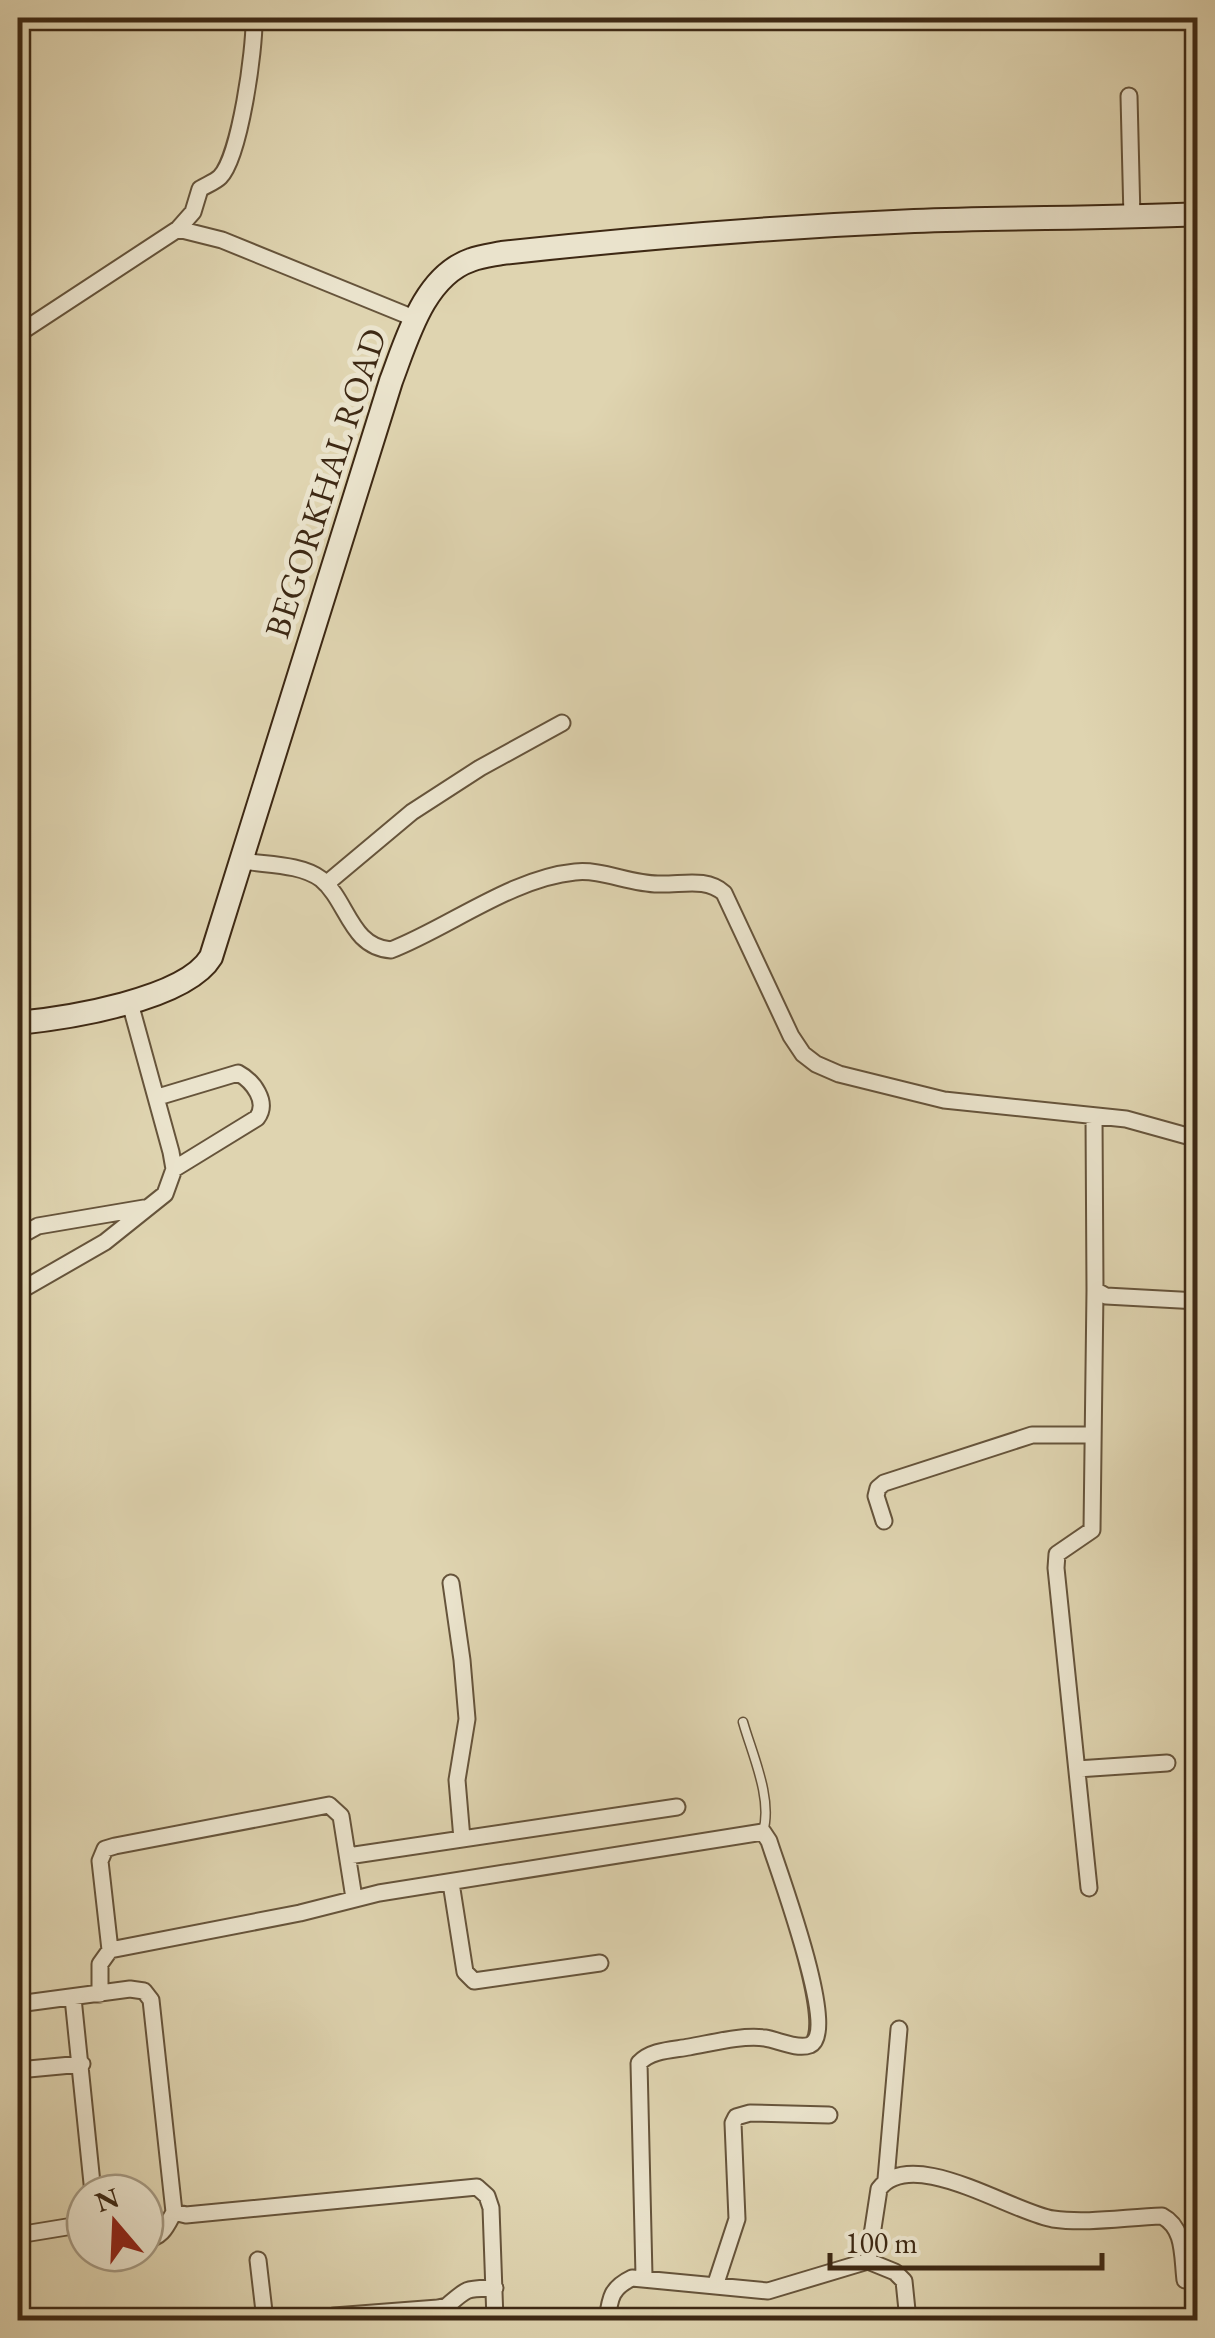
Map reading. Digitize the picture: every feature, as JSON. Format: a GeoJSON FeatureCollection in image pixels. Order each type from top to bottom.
{"type":"FeatureCollection","features":[{"type":"Feature","properties":{"kind":"street"},"geometry":{"type":"LineString","coordinates":[[18,334],[178,228],[193,212],[200,189],[217,180],[225,167],[251,72],[254,18]]}},
{"type":"Feature","properties":{"kind":"street"},"geometry":{"type":"LineString","coordinates":[[1129,96],[1132,218]]}},
{"type":"Feature","properties":{"kind":"street","name":"BEGORKHAL ROAD"},"geometry":{"type":"LineString","coordinates":[[18,1024],[130,1003],[190,980],[211,957],[391,381],[416,318],[450,272],[469,260],[502,253],[746,230],[1198,214]]}},
{"type":"Feature","properties":{"kind":"street"},"geometry":{"type":"LineString","coordinates":[[178,228],[222,240],[416,318]]}},
{"type":"Feature","properties":{"kind":"street"},"geometry":{"type":"LineString","coordinates":[[326,884],[412,812],[480,768],[562,723]]}},
{"type":"Feature","properties":{"kind":"street"},"geometry":{"type":"LineString","coordinates":[[243,861],[304,871],[326,884],[362,939],[379,949],[391,950],[472,908],[578,871],[648,884],[706,882],[724,893],[791,1036],[803,1054],[816,1064],[839,1074],[944,1100],[1126,1120],[1198,1138]]}},
{"type":"Feature","properties":{"kind":"street"},"geometry":{"type":"LineString","coordinates":[[18,1292],[106,1242],[165,1194],[174,1169],[130,1003]]}},
{"type":"Feature","properties":{"kind":"street"},"geometry":{"type":"LineString","coordinates":[[158,1097],[238,1073],[247,1078],[263,1102],[257,1118],[174,1169]]}},
{"type":"Feature","properties":{"kind":"street"},"geometry":{"type":"LineString","coordinates":[[1089,1888],[1056,1568],[1057,1554],[1092,1530],[1094,1116]]}},
{"type":"Feature","properties":{"kind":"street"},"geometry":{"type":"LineString","coordinates":[[18,1237],[38,1226],[82,1216],[147,1208]]}},
{"type":"Feature","properties":{"kind":"street"},"geometry":{"type":"LineString","coordinates":[[1095,1290],[1106,1296],[1198,1301]]}},
{"type":"Feature","properties":{"kind":"street"},"geometry":{"type":"LineString","coordinates":[[884,1521],[876,1496],[884,1483],[1032,1435],[1092,1435]]}},
{"type":"Feature","properties":{"kind":"street"},"geometry":{"type":"LineString","coordinates":[[450,1583],[467,1719],[457,1780],[462,1839]]}},
{"type":"Feature","properties":{"kind":"street"},"geometry":{"type":"LineString","coordinates":[[1076,1769],[1167,1763]]}},
{"type":"Feature","properties":{"kind":"street"},"geometry":{"type":"LineString","coordinates":[[100,1994],[100,1964],[110,1950],[100,1860],[105,1849],[329,1805],[341,1816],[354,1898]]}},
{"type":"Feature","properties":{"kind":"street"},"geometry":{"type":"LineString","coordinates":[[348,1856],[677,1807]]}},
{"type":"Feature","properties":{"kind":"street"},"geometry":{"type":"LineString","coordinates":[[110,1950],[300,1913],[354,1898],[763,1832],[813,1981],[819,2037],[814,2043],[801,2046],[767,2038],[735,2040],[648,2055],[638,2062],[644,2276]]}},
{"type":"Feature","properties":{"kind":"street"},"geometry":{"type":"LineString","coordinates":[[451,1883],[465,1972],[474,1981],[600,1963]]}},
{"type":"Feature","properties":{"kind":"street"},"geometry":{"type":"LineString","coordinates":[[18,2004],[130,1989],[144,1991],[151,2000],[174,2212],[165,2230]]}},
{"type":"Feature","properties":{"kind":"street"},"geometry":{"type":"LineString","coordinates":[[74,1998],[91,2173]]}},
{"type":"Feature","properties":{"kind":"street"},"geometry":{"type":"LineString","coordinates":[[868,2261],[880,2189],[886,2179],[899,2029]]}},
{"type":"Feature","properties":{"kind":"street"},"geometry":{"type":"LineString","coordinates":[[18,2070],[82,2064]]}},
{"type":"Feature","properties":{"kind":"street"},"geometry":{"type":"LineString","coordinates":[[715,2286],[736,2219],[736,2118],[750,2113],[829,2115]]}},
{"type":"Feature","properties":{"kind":"street"},"geometry":{"type":"LineString","coordinates":[[886,2179],[908,2174],[960,2184],[1037,2216],[1058,2220],[1162,2216],[1174,2222],[1180,2233],[1185,2280]]}},
{"type":"Feature","properties":{"kind":"street"},"geometry":{"type":"LineString","coordinates":[[174,2212],[186,2215],[477,2187],[488,2196],[490,2208],[495,2320]]}},
{"type":"Feature","properties":{"kind":"street"},"geometry":{"type":"LineString","coordinates":[[18,2236],[65,2228]]}},
{"type":"Feature","properties":{"kind":"street"},"geometry":{"type":"LineString","coordinates":[[258,2260],[264,2320]]}},
{"type":"Feature","properties":{"kind":"street"},"geometry":{"type":"LineString","coordinates":[[607,2320],[610,2294],[618,2284],[644,2276],[768,2291],[868,2261],[896,2272],[904,2281],[908,2320]]}},
{"type":"Feature","properties":{"kind":"street"},"geometry":{"type":"LineString","coordinates":[[326,2320],[334,2316],[438,2308],[447,2306],[458,2293],[468,2289],[495,2288]]}},
{"type":"Feature","properties":{"kind":"lane"},"geometry":{"type":"LineString","coordinates":[[744,1722],[763,1798],[763,1832]]}}]}
